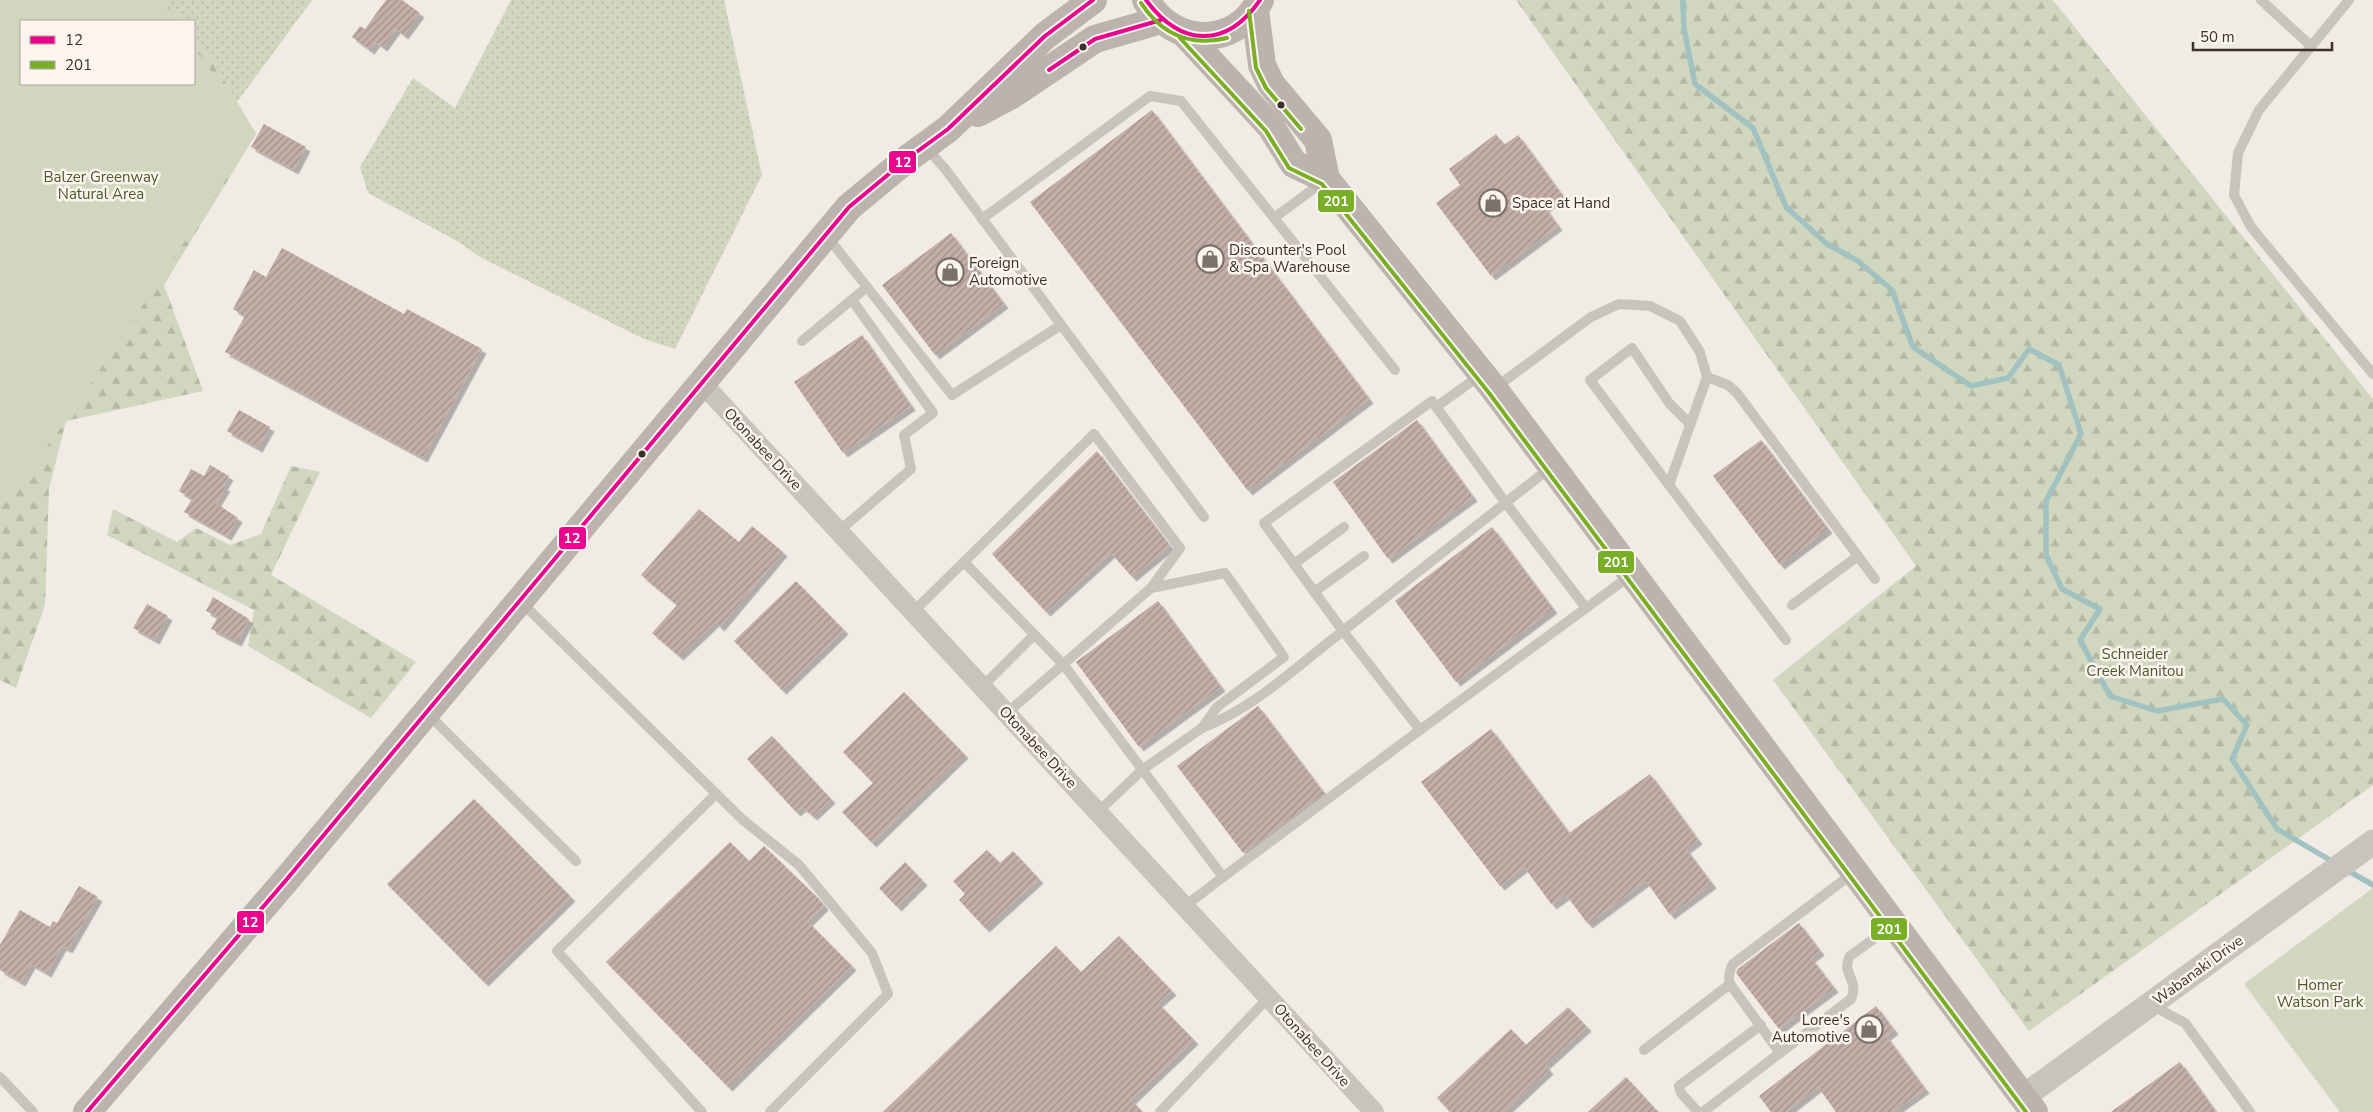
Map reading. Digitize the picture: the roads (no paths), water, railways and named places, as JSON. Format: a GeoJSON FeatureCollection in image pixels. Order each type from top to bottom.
{"type":"FeatureCollection","features":[{"type":"Feature","properties":{"kind":"main road"},"geometry":{"type":"LineString","coordinates":[[87,1112],[287,879],[849,207],[948,129],[1045,36],[1093,0]]}},
{"type":"Feature","properties":{"kind":"main road"},"geometry":{"type":"LineString","coordinates":[[1185,34],[1207,36],[1229,31],[1247,18],[1257,5]]}},
{"type":"Feature","properties":{"kind":"main road"},"geometry":{"type":"LineString","coordinates":[[1257,5],[1262,64],[1272,84],[1318,140],[1326,179]]}},
{"type":"Feature","properties":{"kind":"main road"},"geometry":{"type":"LineString","coordinates":[[948,129],[1010,96],[1095,39],[1153,10],[1185,34],[1271,127],[1294,164],[1326,179],[1488,381],[2028,1105]]}},
{"type":"Feature","properties":{"kind":"street","name":"Otonabee Drive"},"geometry":{"type":"LineString","coordinates":[[701,382],[1374,1112]]}},
{"type":"Feature","properties":{"kind":"street","name":"Wabanaki Drive"},"geometry":{"type":"LineString","coordinates":[[2028,1105],[2150,1005],[2373,842]]}},
{"type":"Feature","properties":{"kind":"lane"},"geometry":{"type":"LineString","coordinates":[[2261,0],[2311,46]]}},
{"type":"Feature","properties":{"kind":"lane"},"geometry":{"type":"LineString","coordinates":[[2349,0],[2259,110],[2238,153],[2234,195],[2251,227],[2373,374]]}},
{"type":"Feature","properties":{"kind":"lane"},"geometry":{"type":"LineString","coordinates":[[982,219],[1150,96],[1181,101],[1395,370]]}},
{"type":"Feature","properties":{"kind":"lane"},"geometry":{"type":"LineString","coordinates":[[925,146],[946,170],[1204,517]]}},
{"type":"Feature","properties":{"kind":"lane"},"geometry":{"type":"LineString","coordinates":[[1274,218],[1326,179]]}},
{"type":"Feature","properties":{"kind":"lane"},"geometry":{"type":"LineString","coordinates":[[826,235],[952,395],[1061,325]]}},
{"type":"Feature","properties":{"kind":"lane"},"geometry":{"type":"LineString","coordinates":[[802,341],[867,287]]}},
{"type":"Feature","properties":{"kind":"lane"},"geometry":{"type":"LineString","coordinates":[[839,531],[910,469],[904,435],[934,413],[852,300]]}},
{"type":"Feature","properties":{"kind":"lane"},"geometry":{"type":"LineString","coordinates":[[1436,407],[1488,381],[1591,316],[1619,304],[1650,306],[1680,321],[1700,352],[1707,377],[1669,485]]}},
{"type":"Feature","properties":{"kind":"lane"},"geometry":{"type":"LineString","coordinates":[[1690,424],[1669,402],[1632,348],[1590,380],[1786,640]]}},
{"type":"Feature","properties":{"kind":"lane"},"geometry":{"type":"LineString","coordinates":[[1707,377],[1728,385],[1737,393],[1875,579]]}},
{"type":"Feature","properties":{"kind":"lane"},"geometry":{"type":"LineString","coordinates":[[1420,730],[1343,631],[1264,523],[1432,401],[1505,502],[1586,608]]}},
{"type":"Feature","properties":{"kind":"lane"},"geometry":{"type":"LineString","coordinates":[[913,612],[1094,434],[1180,548],[1151,588],[1007,713]]}},
{"type":"Feature","properties":{"kind":"lane"},"geometry":{"type":"LineString","coordinates":[[1098,812],[1142,770],[1202,728],[1226,719],[1254,699],[1552,467]]}},
{"type":"Feature","properties":{"kind":"lane"},"geometry":{"type":"LineString","coordinates":[[1294,564],[1344,527]]}},
{"type":"Feature","properties":{"kind":"lane"},"geometry":{"type":"LineString","coordinates":[[1314,592],[1364,556]]}},
{"type":"Feature","properties":{"kind":"lane"},"geometry":{"type":"LineString","coordinates":[[1792,604],[1858,556]]}},
{"type":"Feature","properties":{"kind":"lane"},"geometry":{"type":"LineString","coordinates":[[964,562],[1063,664],[1224,877]]}},
{"type":"Feature","properties":{"kind":"lane"},"geometry":{"type":"LineString","coordinates":[[1151,588],[1225,573],[1284,658],[1217,707],[1202,728]]}},
{"type":"Feature","properties":{"kind":"lane"},"geometry":{"type":"LineString","coordinates":[[1185,906],[1632,574]]}},
{"type":"Feature","properties":{"kind":"lane"},"geometry":{"type":"LineString","coordinates":[[519,601],[743,820],[799,865],[872,953],[888,994],[770,1112]]}},
{"type":"Feature","properties":{"kind":"lane"},"geometry":{"type":"LineString","coordinates":[[982,687],[1034,635]]}},
{"type":"Feature","properties":{"kind":"lane"},"geometry":{"type":"LineString","coordinates":[[426,712],[576,861]]}},
{"type":"Feature","properties":{"kind":"lane"},"geometry":{"type":"LineString","coordinates":[[702,1112],[557,951],[716,794]]}},
{"type":"Feature","properties":{"kind":"lane"},"geometry":{"type":"LineString","coordinates":[[1780,1053],[1730,984],[1728,977],[1733,964],[1854,873]]}},
{"type":"Feature","properties":{"kind":"lane"},"geometry":{"type":"LineString","coordinates":[[1703,1112],[1851,999],[1855,991],[1854,983],[1847,970],[1847,961],[1850,956],[1893,925]]}},
{"type":"Feature","properties":{"kind":"lane"},"geometry":{"type":"LineString","coordinates":[[1644,1050],[1730,984]]}},
{"type":"Feature","properties":{"kind":"lane"},"geometry":{"type":"LineString","coordinates":[[1160,1112],[1269,997]]}},
{"type":"Feature","properties":{"kind":"lane"},"geometry":{"type":"LineString","coordinates":[[2150,1005],[2185,1022],[2250,1112]]}},
{"type":"Feature","properties":{"kind":"lane"},"geometry":{"type":"LineString","coordinates":[[1698,1112],[1681,1094],[1679,1086],[1760,1025]]}},
{"type":"Feature","properties":{"kind":"lane"},"geometry":{"type":"LineString","coordinates":[[0,1077],[33,1112]]}},
{"type":"Feature","properties":{"kind":"waterway"},"geometry":{"type":"LineString","coordinates":[[1683,0],[1684,29],[1695,84],[1753,128],[1786,207],[1827,244],[1858,261],[1892,290],[1913,347],[1971,386],[2008,378],[2029,349],[2059,365],[2081,434],[2046,501],[2046,555],[2062,589],[2100,609],[2080,640],[2110,696],[2157,711],[2223,699],[2247,725],[2232,759],[2277,829],[2335,863]]}},
{"type":"Feature","properties":{"kind":"waterway"},"geometry":{"type":"LineString","coordinates":[[2347,870],[2373,885]]}},
{"type":"Feature","properties":{"kind":"place","name":"Space at Hand"},"geometry":{"type":"Point","coordinates":[1493,203]}},
{"type":"Feature","properties":{"kind":"place","name":"Discounter's Pool & Spa Warehouse"},"geometry":{"type":"Point","coordinates":[1210,259]}},
{"type":"Feature","properties":{"kind":"place","name":"Foreign Automotive"},"geometry":{"type":"Point","coordinates":[950,272]}},
{"type":"Feature","properties":{"kind":"place","name":"Loree's Automotive"},"geometry":{"type":"Point","coordinates":[1869,1029]}},
{"type":"Feature","properties":{"kind":"park label","name":"Balzer Greenway Natural Area"},"geometry":{"type":"Point","coordinates":[101,186]}},
{"type":"Feature","properties":{"kind":"park label","name":"Schneider Creek Manitou"},"geometry":{"type":"Point","coordinates":[2135,662]}},
{"type":"Feature","properties":{"kind":"park label","name":"Homer Watson Park"},"geometry":{"type":"Point","coordinates":[2320,994]}}]}
